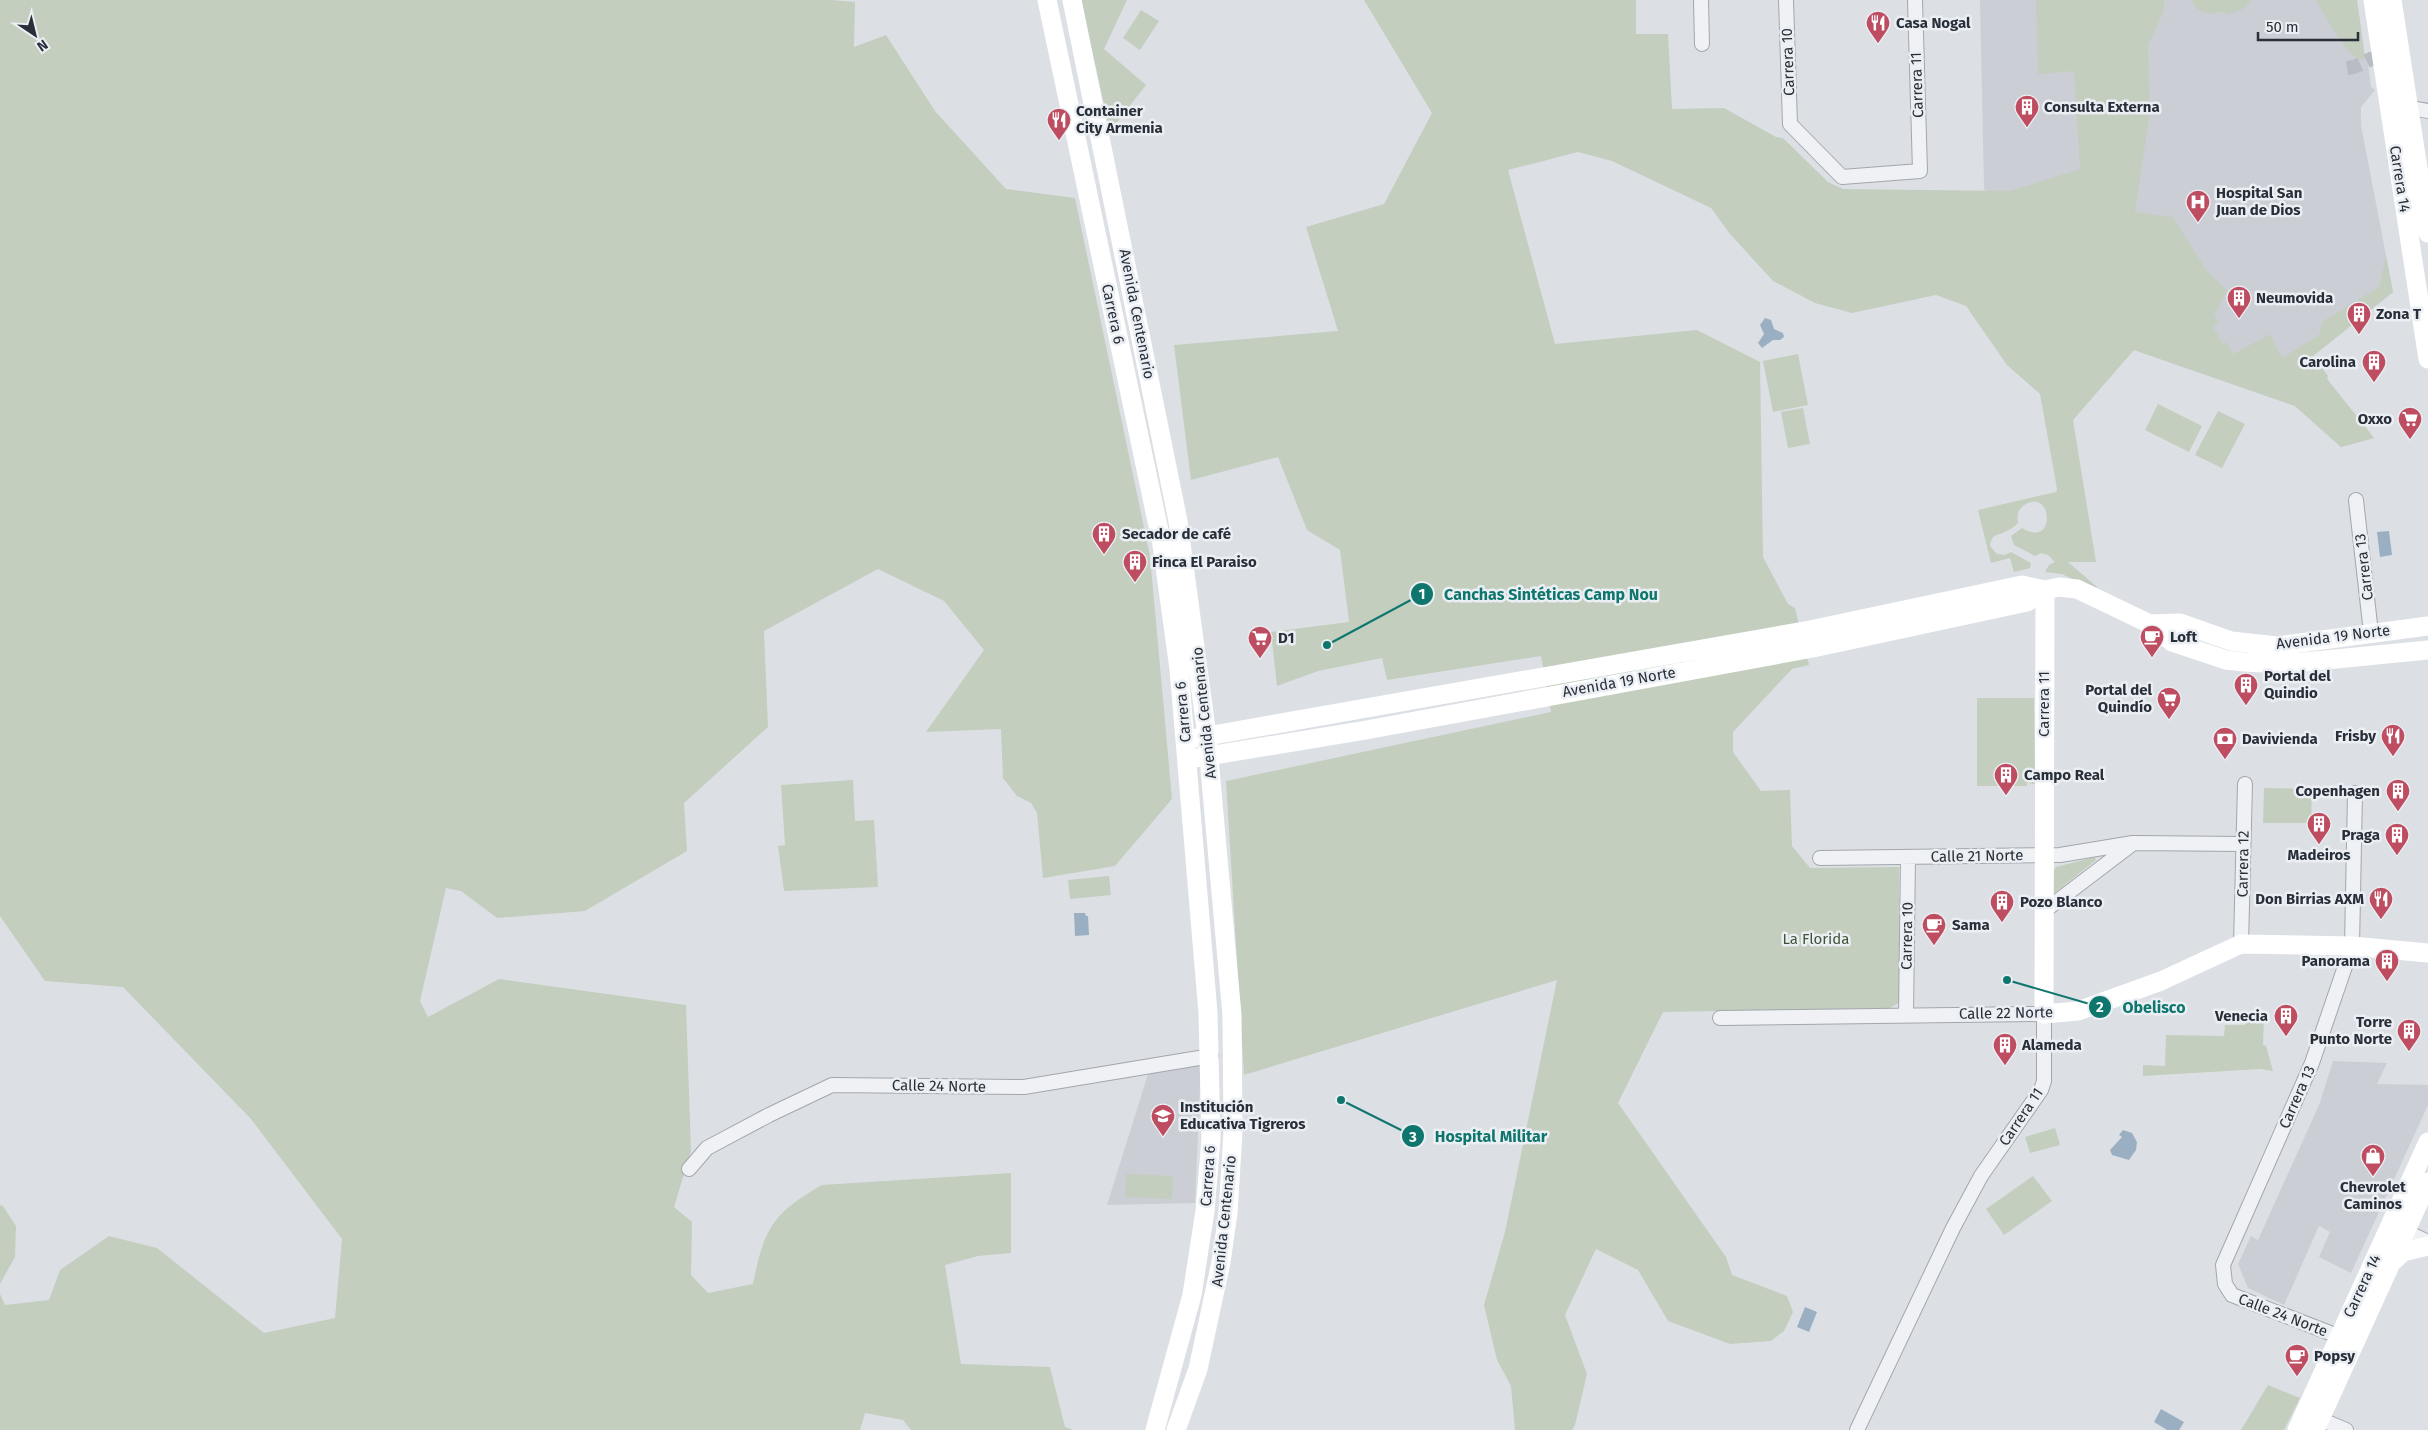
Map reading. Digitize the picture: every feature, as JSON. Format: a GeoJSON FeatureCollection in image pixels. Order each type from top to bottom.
{"type":"FeatureCollection","features":[{"type":"Feature","properties":{"kind":"main road","name":"Carrera 6"},"geometry":{"type":"LineString","coordinates":[[1047,0],[1162,545],[1179,669],[1188,759],[1211,1056],[1211,1139],[1205,1211],[1192,1295],[1155,1430]]}},
{"type":"Feature","properties":{"kind":"main road","name":"Avenida Centenario"},"geometry":{"type":"LineString","coordinates":[[1072,0],[1178,521],[1207,736],[1232,1015],[1233,1132],[1228,1213],[1212,1311],[1198,1369],[1176,1430]]}},
{"type":"Feature","properties":{"kind":"main road","name":"Carrera 14"},"geometry":{"type":"LineString","coordinates":[[2373,0],[2428,359]]}},
{"type":"Feature","properties":{"kind":"main road","name":"Carrera 14"},"geometry":{"type":"LineString","coordinates":[[2392,0],[2406,106],[2428,233]]}},
{"type":"Feature","properties":{"kind":"main road","name":"Avenida 19 Norte"},"geometry":{"type":"LineString","coordinates":[[1186,739],[1545,675],[1812,639],[2027,602],[2045,590],[2059,587],[2077,589],[2150,624],[2172,642],[2226,660],[2285,664],[2428,650]]}},
{"type":"Feature","properties":{"kind":"main road","name":"Carrera 11"},"geometry":{"type":"LineString","coordinates":[[2044,1014],[2045,590]]}},
{"type":"Feature","properties":{"kind":"main road","name":"Avenida 19 Norte"},"geometry":{"type":"LineString","coordinates":[[2150,624],[2180,623],[2231,641],[2277,646],[2428,626]]}},
{"type":"Feature","properties":{"kind":"main road","name":"Avenida 19 Norte"},"geometry":{"type":"LineString","coordinates":[[1188,759],[1366,730],[1548,695],[1812,639]]}},
{"type":"Feature","properties":{"kind":"main road","name":"Calle 22 Norte"},"geometry":{"type":"LineString","coordinates":[[2044,1014],[2078,1012],[2161,981],[2241,944],[2352,946],[2428,953]]}},
{"type":"Feature","properties":{"kind":"main road","name":"Carrera 14"},"geometry":{"type":"LineString","coordinates":[[2317,1425],[2347,1339],[2428,1142]]}},
{"type":"Feature","properties":{"kind":"main road","name":"Carrera 14"},"geometry":{"type":"LineString","coordinates":[[2297,1430],[2389,1266],[2428,1182]]}},
{"type":"Feature","properties":{"kind":"main road"},"geometry":{"type":"LineString","coordinates":[[2389,1266],[2403,1252],[2428,1246]]}},
{"type":"Feature","properties":{"kind":"street"},"geometry":{"type":"LineString","coordinates":[[1701,0],[1702,44]]}},
{"type":"Feature","properties":{"kind":"street","name":"Carrera 10"},"geometry":{"type":"LineString","coordinates":[[1786,0],[1790,124],[1842,176],[1920,171]]}},
{"type":"Feature","properties":{"kind":"street","name":"Carrera 11"},"geometry":{"type":"LineString","coordinates":[[1915,0],[1920,171]]}},
{"type":"Feature","properties":{"kind":"street"},"geometry":{"type":"LineString","coordinates":[[2406,106],[2428,111]]}},
{"type":"Feature","properties":{"kind":"street","name":"Carrera 13"},"geometry":{"type":"LineString","coordinates":[[2356,500],[2371,633]]}},
{"type":"Feature","properties":{"kind":"street","name":"Carrera 12"},"geometry":{"type":"LineString","coordinates":[[2241,944],[2245,784]]}},
{"type":"Feature","properties":{"kind":"street","name":"Carrera 13"},"geometry":{"type":"LineString","coordinates":[[2223,1276],[2223,1266],[2226,1257],[2312,1063],[2352,946],[2355,793]]}},
{"type":"Feature","properties":{"kind":"street"},"geometry":{"type":"LineString","coordinates":[[2043,912],[2133,843]]}},
{"type":"Feature","properties":{"kind":"street","name":"Calle 21 Norte"},"geometry":{"type":"LineString","coordinates":[[1820,858],[2060,855],[2133,843],[2243,844]]}},
{"type":"Feature","properties":{"kind":"street","name":"Carrera 10"},"geometry":{"type":"LineString","coordinates":[[1906,1014],[1908,857]]}},
{"type":"Feature","properties":{"kind":"street","name":"Calle 22 Norte"},"geometry":{"type":"LineString","coordinates":[[1720,1018],[1906,1014],[2044,1014]]}},
{"type":"Feature","properties":{"kind":"street","name":"Carrera 11"},"geometry":{"type":"LineString","coordinates":[[1857,1430],[1949,1237],[1981,1176],[2041,1090],[2044,1082],[2044,1014]]}},
{"type":"Feature","properties":{"kind":"street","name":"Calle 24 Norte"},"geometry":{"type":"LineString","coordinates":[[689,1169],[707,1148],[769,1115],[832,1085],[1024,1087],[1211,1056]]}},
{"type":"Feature","properties":{"kind":"street"},"geometry":{"type":"LineString","coordinates":[[1205,1211],[1228,1213]]}},
{"type":"Feature","properties":{"kind":"street"},"geometry":{"type":"LineString","coordinates":[[2406,1231],[2428,1242]]}},
{"type":"Feature","properties":{"kind":"street","name":"Calle 24 Norte"},"geometry":{"type":"LineString","coordinates":[[2223,1276],[2232,1295],[2347,1339]]}},
{"type":"Feature","properties":{"kind":"street"},"geometry":{"type":"LineString","coordinates":[[2317,1425],[2346,1430]]}},
{"type":"Feature","properties":{"kind":"shaded area","name":"Hospital San Juan de Dios"},"geometry":{"type":"Polygon","coordinates":[[[1980,0],[2357,0],[2371,87],[2375,90],[2361,107],[2361,125],[2393,292],[2313,356],[2328,376],[2327,379],[2374,438],[2341,447],[2295,406],[2134,350],[2003,215],[1984,189],[1980,0]]]}},
{"type":"Feature","properties":{"kind":"shaded area"},"geometry":{"type":"Polygon","coordinates":[[[2333,1061],[2387,1063],[2377,1084],[2428,1085],[2428,1105],[2351,1273],[2319,1257],[2330,1232],[2319,1226],[2284,1305],[2248,1288],[2238,1264],[2251,1236],[2258,1240],[2319,1105],[2333,1061]]]}},
{"type":"Feature","properties":{"kind":"shaded area","name":"Institución Educativa Tigreros"},"geometry":{"type":"Polygon","coordinates":[[[1201,1065],[1195,1203],[1107,1205],[1149,1071],[1201,1065]]]}},
{"type":"Feature","properties":{"kind":"green space"},"geometry":{"type":"Polygon","coordinates":[[[0,0],[831,0],[855,2],[854,47],[886,35],[935,111],[1006,189],[1075,198],[1150,556],[1172,799],[1115,866],[1043,878],[1037,813],[1031,803],[1017,796],[1003,778],[1001,729],[926,732],[984,650],[944,601],[878,569],[764,631],[768,727],[684,803],[687,851],[585,911],[497,918],[461,891],[446,888],[420,1001],[428,1017],[499,979],[686,1005],[691,1151],[674,1207],[692,1222],[691,1275],[708,1293],[753,1284],[762,1249],[773,1224],[792,1204],[822,1185],[1011,1173],[1011,1253],[978,1256],[945,1265],[961,1364],[1050,1367],[1065,1427],[1073,1430],[911,1430],[903,1420],[865,1413],[860,1430],[0,1430],[0,1294],[5,1305],[49,1300],[60,1270],[109,1236],[157,1248],[264,1333],[335,1318],[342,1239],[251,1119],[123,987],[45,981],[0,916],[0,0]]]}},
{"type":"Feature","properties":{"kind":"green space"},"geometry":{"type":"Polygon","coordinates":[[[1081,0],[1127,0],[1104,49],[1146,85],[1110,131],[1081,0]]]}},
{"type":"Feature","properties":{"kind":"green space","name":"La Florida"},"geometry":{"type":"Polygon","coordinates":[[[1364,0],[1636,0],[1636,34],[1668,34],[1672,109],[1724,108],[1776,137],[1783,138],[1828,182],[1843,189],[2010,191],[2080,169],[2074,71],[2038,74],[2036,0],[2165,0],[2163,12],[2148,46],[2150,111],[2135,212],[2173,217],[2206,270],[2227,290],[2214,315],[2219,323],[2213,327],[2223,344],[2226,342],[2233,354],[2270,334],[2282,358],[2319,335],[2323,321],[2379,287],[2386,256],[2393,292],[2313,356],[2328,376],[2327,379],[2374,438],[2341,447],[2295,406],[2134,350],[2073,420],[2096,562],[2068,562],[2097,587],[2096,591],[2062,574],[2045,572],[2049,565],[2055,562],[2048,555],[2041,553],[2035,556],[2014,545],[2011,536],[2022,528],[2034,532],[2041,531],[2046,525],[2045,509],[2040,503],[2033,502],[2023,506],[2018,514],[2018,523],[1995,536],[1990,546],[1997,554],[2005,555],[2011,552],[2031,563],[2030,568],[2014,572],[2010,558],[1991,563],[1978,510],[2056,492],[2057,489],[2040,394],[2007,365],[1966,306],[1936,295],[1852,313],[1815,303],[1773,281],[1730,234],[1711,208],[1612,161],[1578,152],[1508,170],[1555,344],[1697,330],[1760,362],[1763,557],[1788,604],[1795,608],[1809,665],[1792,669],[1733,732],[1733,752],[1761,791],[1790,790],[1792,846],[1810,868],[1899,867],[1899,1003],[1890,1008],[1663,1012],[1618,1103],[1726,1257],[1732,1275],[1787,1296],[1793,1312],[1784,1331],[1771,1341],[1730,1344],[1668,1321],[1638,1270],[1596,1249],[1565,1315],[1587,1374],[1575,1425],[1572,1430],[1515,1430],[1511,1386],[1497,1360],[1484,1305],[1505,1232],[1557,980],[1244,1075],[1226,781],[1551,712],[1541,656],[1387,680],[1382,658],[1318,671],[1277,686],[1271,632],[1349,622],[1340,550],[1307,530],[1278,457],[1191,480],[1174,345],[1338,331],[1306,227],[1384,204],[1432,113],[1364,0]]]}},
{"type":"Feature","properties":{"kind":"green space"},"geometry":{"type":"Polygon","coordinates":[[[2192,0],[2252,0],[2245,8],[2226,15],[2225,12],[2201,12],[2192,0]]]}},
{"type":"Feature","properties":{"kind":"green space"},"geometry":{"type":"Polygon","coordinates":[[[2316,0],[2357,0],[2365,58],[2359,60],[2346,48],[2316,0]]]}},
{"type":"Feature","properties":{"kind":"green space"},"geometry":{"type":"Polygon","coordinates":[[[1141,10],[1159,21],[1140,50],[1123,38],[1141,10]]]}},
{"type":"Feature","properties":{"kind":"green space"},"geometry":{"type":"Polygon","coordinates":[[[1798,354],[1808,405],[1773,412],[1763,361],[1798,354]]]}},
{"type":"Feature","properties":{"kind":"green space"},"geometry":{"type":"Polygon","coordinates":[[[2158,404],[2202,426],[2189,452],[2145,430],[2158,404]]]}},
{"type":"Feature","properties":{"kind":"green space"},"geometry":{"type":"Polygon","coordinates":[[[1803,408],[1810,444],[1788,448],[1781,412],[1803,408]]]}},
{"type":"Feature","properties":{"kind":"green space"},"geometry":{"type":"Polygon","coordinates":[[[2218,411],[2245,424],[2222,468],[2195,455],[2218,411]]]}},
{"type":"Feature","properties":{"kind":"green space"},"geometry":{"type":"Polygon","coordinates":[[[1977,698],[2034,698],[2035,784],[2027,783],[2027,786],[1977,786],[1977,698]]]}},
{"type":"Feature","properties":{"kind":"green space"},"geometry":{"type":"Polygon","coordinates":[[[853,780],[855,821],[874,820],[878,887],[784,891],[778,846],[785,845],[781,785],[853,780]]]}},
{"type":"Feature","properties":{"kind":"green space"},"geometry":{"type":"Polygon","coordinates":[[[2264,788],[2312,789],[2311,823],[2263,823],[2264,788]]]}},
{"type":"Feature","properties":{"kind":"green space"},"geometry":{"type":"Polygon","coordinates":[[[2095,857],[2096,860],[2053,894],[2053,872],[2056,867],[2095,857]]]}},
{"type":"Feature","properties":{"kind":"green space"},"geometry":{"type":"Polygon","coordinates":[[[1109,876],[1111,895],[1070,899],[1068,880],[1109,876]]]}},
{"type":"Feature","properties":{"kind":"green space"},"geometry":{"type":"Polygon","coordinates":[[[2246,1016],[2264,1016],[2263,1045],[2266,1046],[2273,1071],[2260,1069],[2143,1076],[2143,1065],[2165,1066],[2166,1035],[2224,1036],[2225,1025],[2245,1025],[2246,1016]]]}},
{"type":"Feature","properties":{"kind":"green space"},"geometry":{"type":"Polygon","coordinates":[[[2055,1128],[2060,1145],[2030,1153],[2025,1137],[2055,1128]]]}},
{"type":"Feature","properties":{"kind":"green space"},"geometry":{"type":"Polygon","coordinates":[[[1126,1174],[1173,1176],[1172,1199],[1125,1197],[1126,1174]]]}},
{"type":"Feature","properties":{"kind":"green space"},"geometry":{"type":"Polygon","coordinates":[[[2033,1176],[2052,1201],[2004,1235],[1986,1209],[2033,1176]]]}},
{"type":"Feature","properties":{"kind":"green space"},"geometry":{"type":"Polygon","coordinates":[[[0,1205],[3,1206],[16,1226],[15,1257],[0,1284],[0,1205]]]}},
{"type":"Feature","properties":{"kind":"green space"},"geometry":{"type":"Polygon","coordinates":[[[2268,1385],[2300,1398],[2284,1430],[2241,1430],[2268,1385]]]}},
{"type":"Feature","properties":{"kind":"water"},"geometry":{"type":"Polygon","coordinates":[[[1765,318],[1771,320],[1774,329],[1783,333],[1784,337],[1780,340],[1773,340],[1762,348],[1758,343],[1764,334],[1760,325],[1765,318]]]}},
{"type":"Feature","properties":{"kind":"water"},"geometry":{"type":"Polygon","coordinates":[[[2389,531],[2392,555],[2380,557],[2377,532],[2389,531]]]}},
{"type":"Feature","properties":{"kind":"water"},"geometry":{"type":"Polygon","coordinates":[[[1074,913],[1085,913],[1088,916],[1089,935],[1075,936],[1074,913]]]}},
{"type":"Feature","properties":{"kind":"water"},"geometry":{"type":"Polygon","coordinates":[[[2123,1130],[2132,1133],[2137,1142],[2136,1150],[2129,1160],[2112,1155],[2110,1150],[2122,1137],[2119,1135],[2123,1130]]]}},
{"type":"Feature","properties":{"kind":"water"},"geometry":{"type":"Polygon","coordinates":[[[1805,1307],[1817,1312],[1809,1332],[1797,1327],[1805,1307]]]}},
{"type":"Feature","properties":{"kind":"water"},"geometry":{"type":"Polygon","coordinates":[[[2161,1409],[2184,1422],[2179,1430],[2167,1430],[2154,1422],[2161,1409]]]}},
{"type":"Feature","properties":{"kind":"tunnel"},"geometry":{"type":"LineString","coordinates":[[2347,68],[2354,67],[2388,51]]}},
{"type":"Feature","properties":{"kind":"place","name":"Casa Nogal"},"geometry":{"type":"Point","coordinates":[1878,44]}},
{"type":"Feature","properties":{"kind":"place","name":"Consulta Externa"},"geometry":{"type":"Point","coordinates":[2027,128]}},
{"type":"Feature","properties":{"kind":"place","name":"Container City Armenia"},"geometry":{"type":"Point","coordinates":[1059,141]}},
{"type":"Feature","properties":{"kind":"place","name":"Hospital San Juan de Dios"},"geometry":{"type":"Point","coordinates":[2198,223]}},
{"type":"Feature","properties":{"kind":"place","name":"Neumovida"},"geometry":{"type":"Point","coordinates":[2239,319]}},
{"type":"Feature","properties":{"kind":"place","name":"Zona T"},"geometry":{"type":"Point","coordinates":[2359,335]}},
{"type":"Feature","properties":{"kind":"place","name":"Carolina"},"geometry":{"type":"Point","coordinates":[2374,383]}},
{"type":"Feature","properties":{"kind":"place","name":"Oxxo"},"geometry":{"type":"Point","coordinates":[2410,440]}},
{"type":"Feature","properties":{"kind":"place","name":"Secador de café"},"geometry":{"type":"Point","coordinates":[1104,555]}},
{"type":"Feature","properties":{"kind":"place","name":"Finca El Paraiso"},"geometry":{"type":"Point","coordinates":[1135,583]}},
{"type":"Feature","properties":{"kind":"place","name":"Canchas Sintéticas Camp Nou"},"geometry":{"type":"Point","coordinates":[1327,645]}},
{"type":"Feature","properties":{"kind":"place","name":"Loft"},"geometry":{"type":"Point","coordinates":[2152,658]}},
{"type":"Feature","properties":{"kind":"place","name":"D1"},"geometry":{"type":"Point","coordinates":[1260,659]}},
{"type":"Feature","properties":{"kind":"place","name":"Portal del Quindio"},"geometry":{"type":"Point","coordinates":[2246,706]}},
{"type":"Feature","properties":{"kind":"place","name":"Portal del Quindío"},"geometry":{"type":"Point","coordinates":[2169,720]}},
{"type":"Feature","properties":{"kind":"place","name":"Frisby"},"geometry":{"type":"Point","coordinates":[2393,757]}},
{"type":"Feature","properties":{"kind":"place","name":"Davivienda"},"geometry":{"type":"Point","coordinates":[2225,760]}},
{"type":"Feature","properties":{"kind":"place","name":"Campo Real"},"geometry":{"type":"Point","coordinates":[2006,796]}},
{"type":"Feature","properties":{"kind":"place","name":"Copenhagen"},"geometry":{"type":"Point","coordinates":[2398,812]}},
{"type":"Feature","properties":{"kind":"place","name":"Madeiros"},"geometry":{"type":"Point","coordinates":[2319,845]}},
{"type":"Feature","properties":{"kind":"place","name":"Praga"},"geometry":{"type":"Point","coordinates":[2397,856]}},
{"type":"Feature","properties":{"kind":"place","name":"Don Birrias AXM"},"geometry":{"type":"Point","coordinates":[2381,920]}},
{"type":"Feature","properties":{"kind":"place","name":"Pozo Blanco"},"geometry":{"type":"Point","coordinates":[2002,923]}},
{"type":"Feature","properties":{"kind":"place","name":"Sama"},"geometry":{"type":"Point","coordinates":[1934,946]}},
{"type":"Feature","properties":{"kind":"place","name":"Obelisco"},"geometry":{"type":"Point","coordinates":[2007,980]}},
{"type":"Feature","properties":{"kind":"place","name":"Panorama"},"geometry":{"type":"Point","coordinates":[2387,982]}},
{"type":"Feature","properties":{"kind":"place","name":"Venecia"},"geometry":{"type":"Point","coordinates":[2286,1037]}},
{"type":"Feature","properties":{"kind":"place","name":"Torre Punto Norte"},"geometry":{"type":"Point","coordinates":[2409,1052]}},
{"type":"Feature","properties":{"kind":"place","name":"Alameda"},"geometry":{"type":"Point","coordinates":[2005,1066]}},
{"type":"Feature","properties":{"kind":"place","name":"Hospital Militar"},"geometry":{"type":"Point","coordinates":[1341,1100]}},
{"type":"Feature","properties":{"kind":"place","name":"Institución Educativa Tigreros"},"geometry":{"type":"Point","coordinates":[1163,1137]}},
{"type":"Feature","properties":{"kind":"place","name":"Chevrolet Caminos"},"geometry":{"type":"Point","coordinates":[2373,1177]}},
{"type":"Feature","properties":{"kind":"place","name":"Popsy"},"geometry":{"type":"Point","coordinates":[2297,1377]}}]}
